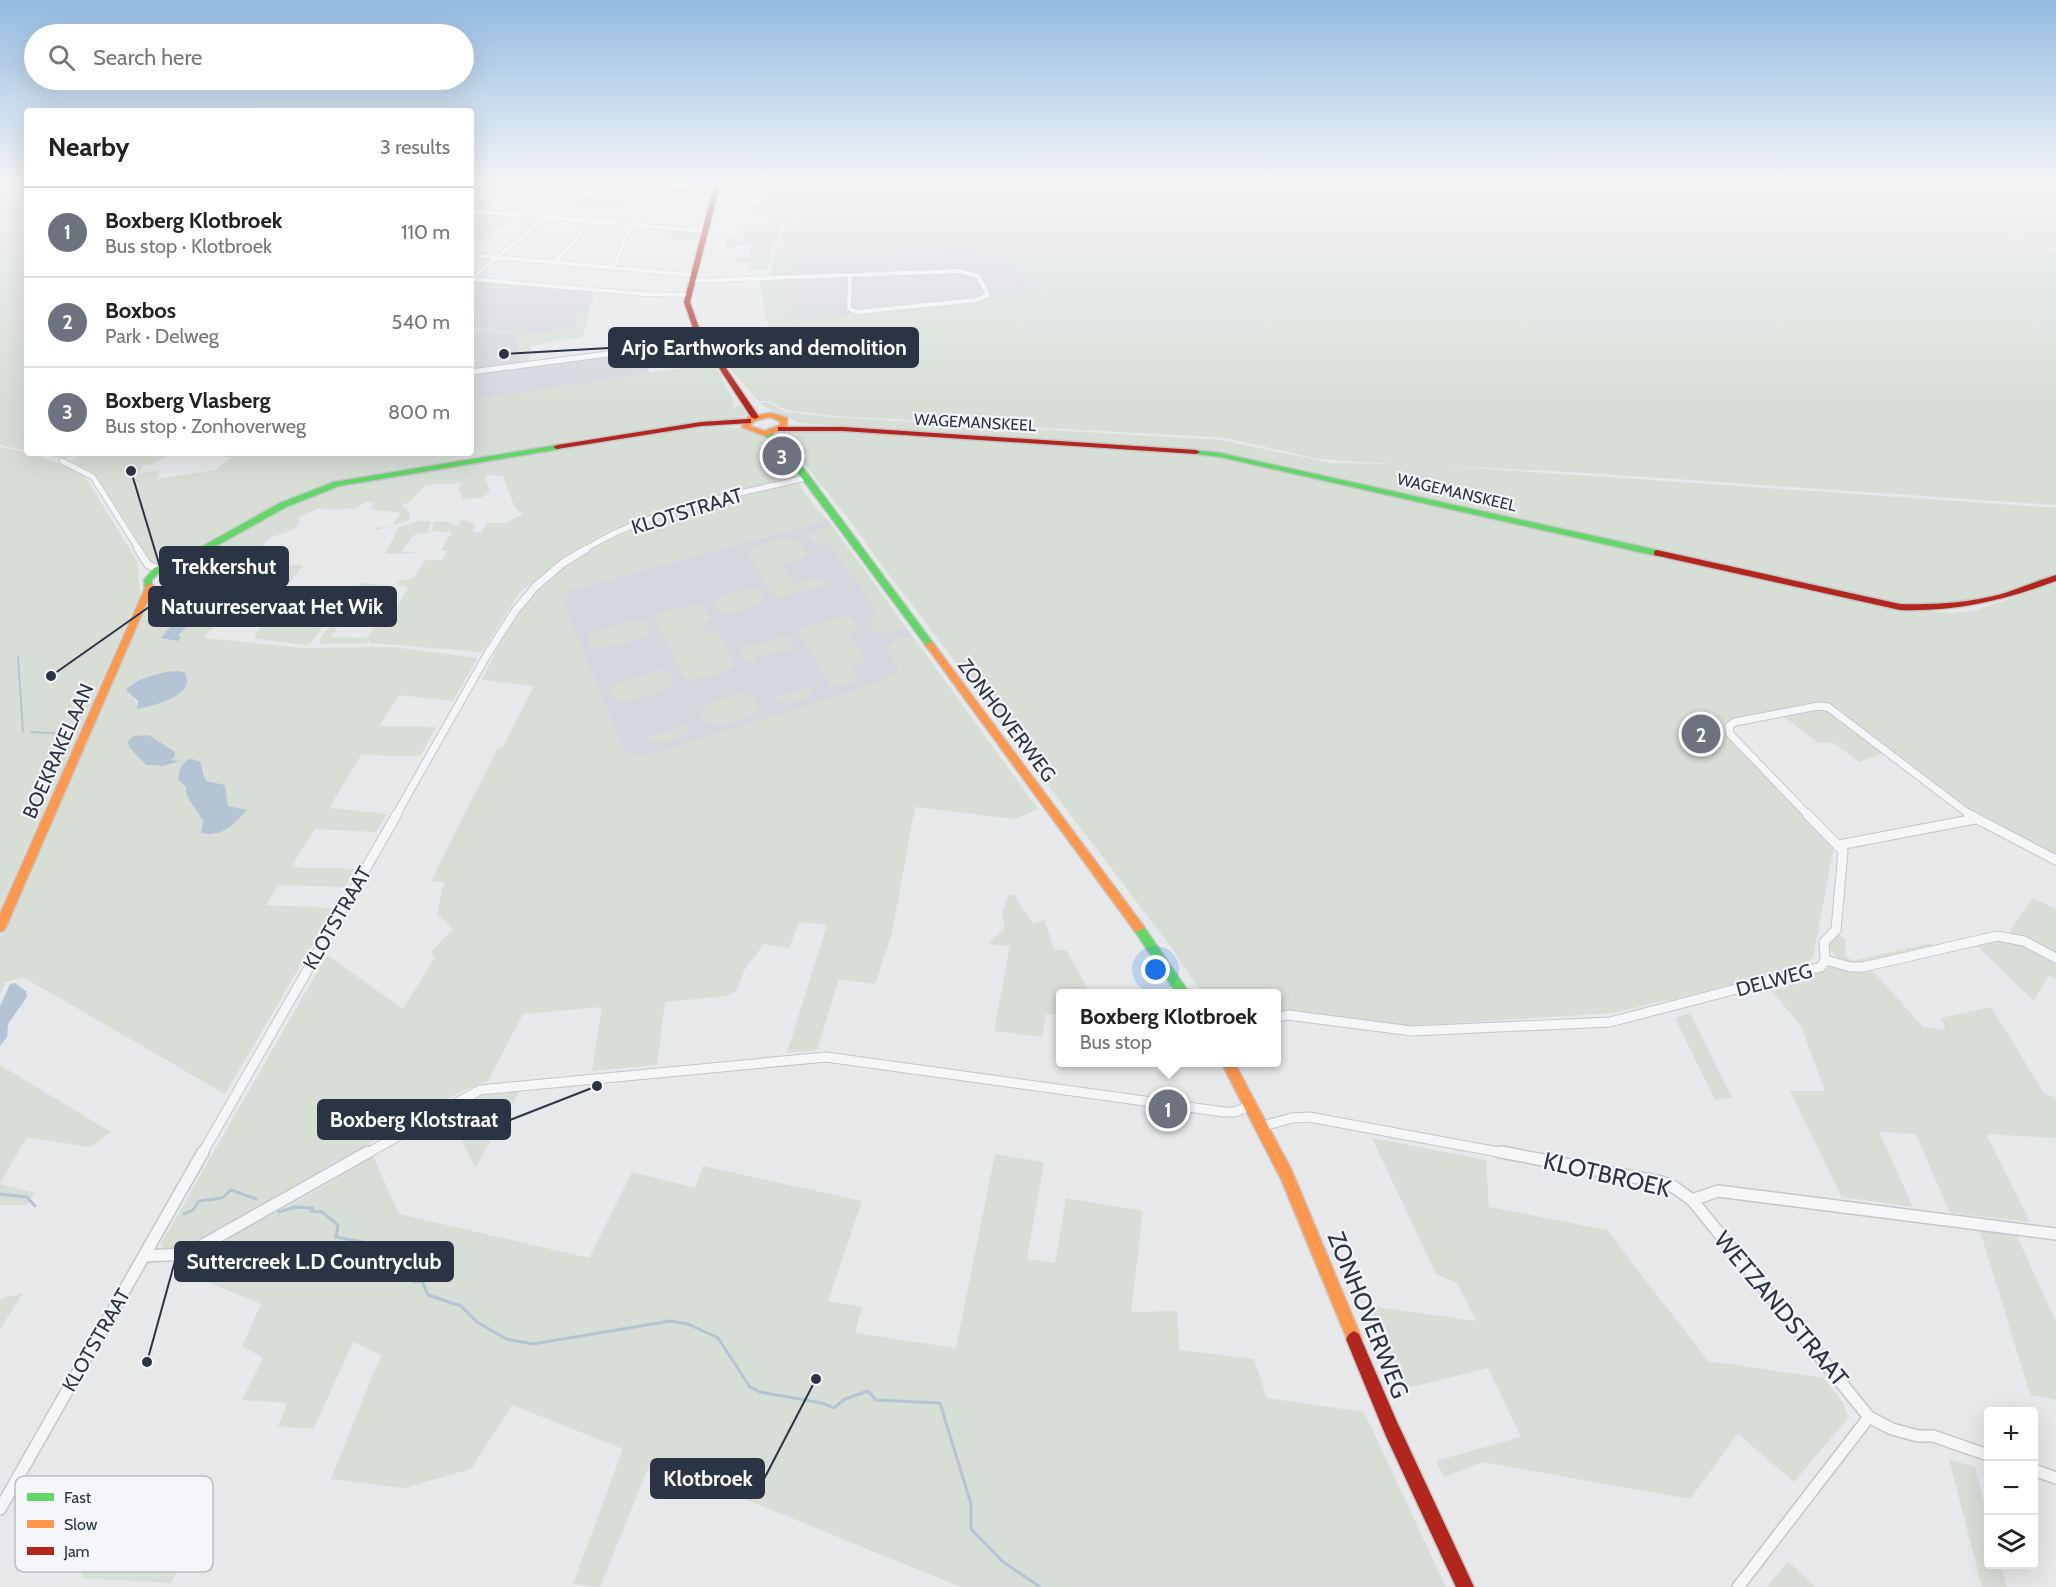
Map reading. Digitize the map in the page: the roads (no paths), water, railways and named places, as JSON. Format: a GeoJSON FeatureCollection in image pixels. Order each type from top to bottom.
{"type":"FeatureCollection","features":[{"type":"Feature","properties":{"kind":"main road"},"geometry":{"type":"LineString","coordinates":[[698,255],[687,296],[691,320],[734,381],[753,420]]}},
{"type":"Feature","properties":{"kind":"main road","name":"WAGEMANSKEEL"},"geometry":{"type":"LineString","coordinates":[[148,590],[160,570],[284,505],[337,484],[678,428],[779,417],[777,429]]}},
{"type":"Feature","properties":{"kind":"main road","name":"WAGEMANSKEEL"},"geometry":{"type":"LineString","coordinates":[[753,420],[753,432],[777,429],[843,429],[1178,450],[1220,455],[1900,607],[1936,609],[1980,605],[2056,578]]}},
{"type":"Feature","properties":{"kind":"main road","name":"ZONHOVERWEG"},"geometry":{"type":"LineString","coordinates":[[777,429],[802,474],[1125,908],[1181,989]]}},
{"type":"Feature","properties":{"kind":"main road","name":"BOEKRAKELAAN"},"geometry":{"type":"LineString","coordinates":[[0,927],[148,590]]}},
{"type":"Feature","properties":{"kind":"main road","name":"ZONHOVERWEG"},"geometry":{"type":"LineString","coordinates":[[1230,1067],[1263,1126],[1329,1272],[1391,1428],[1465,1587]]}},
{"type":"Feature","properties":{"kind":"street"},"geometry":{"type":"LineString","coordinates":[[474,255],[614,268],[691,278],[966,271],[978,276],[988,295],[976,300],[857,312],[849,309],[850,275]]}},
{"type":"Feature","properties":{"kind":"street"},"geometry":{"type":"LineString","coordinates":[[474,277],[500,255]]}},
{"type":"Feature","properties":{"kind":"street"},"geometry":{"type":"LineString","coordinates":[[555,262],[561,255]]}},
{"type":"Feature","properties":{"kind":"street"},"geometry":{"type":"LineString","coordinates":[[614,268],[619,255]]}},
{"type":"Feature","properties":{"kind":"street"},"geometry":{"type":"LineString","coordinates":[[474,279],[687,296]]}},
{"type":"Feature","properties":{"kind":"street"},"geometry":{"type":"LineString","coordinates":[[474,372],[668,346],[708,346]]}},
{"type":"Feature","properties":{"kind":"street"},"geometry":{"type":"LineString","coordinates":[[62,461],[93,477],[148,565],[160,570]]}},
{"type":"Feature","properties":{"kind":"street","name":"KLOTSTRAAT"},"geometry":{"type":"LineString","coordinates":[[19,1476],[487,655],[522,603],[536,587],[570,559],[629,527],[687,507],[802,474]]}},
{"type":"Feature","properties":{"kind":"street"},"geometry":{"type":"LineString","coordinates":[[1975,819],[1839,845],[1730,734],[1729,726],[1735,722],[1807,708],[1828,707],[1975,819],[2056,860]]}},
{"type":"Feature","properties":{"kind":"street","name":"DELWEG"},"geometry":{"type":"LineString","coordinates":[[1281,1017],[1288,1015],[1412,1031],[1610,1022],[1812,972],[1821,967],[1825,960],[1824,942],[1836,930],[1843,851],[1839,845]]}},
{"type":"Feature","properties":{"kind":"street"},"geometry":{"type":"LineString","coordinates":[[1825,960],[1851,967],[1863,967],[1997,936],[2024,941],[2056,958]]}},
{"type":"Feature","properties":{"kind":"street"},"geometry":{"type":"LineString","coordinates":[[144,1256],[173,1257],[187,1254],[480,1090],[826,1057],[1224,1112],[1235,1112],[1252,1105]]}},
{"type":"Feature","properties":{"kind":"street","name":"KLOTBROEK"},"geometry":{"type":"LineString","coordinates":[[1263,1126],[1292,1118],[1309,1117],[1660,1182],[1674,1187],[1692,1200],[1718,1191],[2056,1234]]}},
{"type":"Feature","properties":{"kind":"street","name":"WETZANDSTRAAT"},"geometry":{"type":"LineString","coordinates":[[1692,1200],[1869,1417],[1892,1429],[1918,1436],[1933,1436],[1984,1453]]}},
{"type":"Feature","properties":{"kind":"street"},"geometry":{"type":"LineString","coordinates":[[1738,1587],[1869,1417]]}},
{"type":"Feature","properties":{"kind":"street"},"geometry":{"type":"LineString","coordinates":[[2038,1471],[2056,1478]]}},
{"type":"Feature","properties":{"kind":"street","name":"KLOTSTRAAT"},"geometry":{"type":"LineString","coordinates":[[0,1509],[15,1483]]}},
{"type":"Feature","properties":{"kind":"water"},"geometry":{"type":"Polygon","coordinates":[[[190,603],[203,607],[178,636],[181,637],[178,641],[161,638],[190,603]]]}},
{"type":"Feature","properties":{"kind":"water"},"geometry":{"type":"Polygon","coordinates":[[[184,672],[187,680],[180,693],[163,702],[137,709],[138,701],[126,690],[149,676],[184,672]]]}},
{"type":"Feature","properties":{"kind":"water"},"geometry":{"type":"Polygon","coordinates":[[[149,735],[175,752],[171,760],[180,761],[163,766],[146,765],[129,747],[128,741],[133,736],[149,735]]]}},
{"type":"Feature","properties":{"kind":"water"},"geometry":{"type":"Polygon","coordinates":[[[187,760],[200,762],[206,781],[225,785],[228,806],[247,810],[221,832],[201,833],[203,821],[187,796],[185,786],[179,781],[181,767],[187,760]]]}},
{"type":"Feature","properties":{"kind":"water"},"geometry":{"type":"Polygon","coordinates":[[[15,983],[26,991],[27,997],[8,1024],[7,1037],[0,1046],[0,1006],[10,984],[15,983]]]}},
{"type":"Feature","properties":{"kind":"waterway"},"geometry":{"type":"LineString","coordinates":[[18,657],[23,732]]}},
{"type":"Feature","properties":{"kind":"waterway"},"geometry":{"type":"LineString","coordinates":[[31,732],[65,734]]}},
{"type":"Feature","properties":{"kind":"waterway"},"geometry":{"type":"LineString","coordinates":[[184,1214],[193,1210],[199,1201],[222,1198],[231,1190],[256,1199]]}},
{"type":"Feature","properties":{"kind":"waterway"},"geometry":{"type":"LineString","coordinates":[[0,1194],[27,1197],[35,1206]]}},
{"type":"Feature","properties":{"kind":"waterway"},"geometry":{"type":"LineString","coordinates":[[279,1212],[295,1207],[313,1208],[311,1211],[322,1212],[338,1225],[336,1237],[388,1247],[392,1263],[405,1265],[406,1272],[414,1282],[422,1281],[428,1295],[461,1306],[477,1322],[506,1339],[533,1344],[670,1321],[688,1324],[718,1338],[750,1387],[760,1392],[822,1403],[834,1408],[845,1399],[868,1391],[876,1400],[940,1403],[971,1504],[971,1529],[1002,1561],[1040,1587]]}},
{"type":"Feature","properties":{"kind":"place","name":"Arjo Earthworks and demolition"},"geometry":{"type":"Point","coordinates":[504,354]}},
{"type":"Feature","properties":{"kind":"place","name":"Boxberg Vlasberg"},"geometry":{"type":"Point","coordinates":[782,456]}},
{"type":"Feature","properties":{"kind":"place","name":"Trekkershut"},"geometry":{"type":"Point","coordinates":[131,471]}},
{"type":"Feature","properties":{"kind":"place","name":"Natuurreservaat Het Wik"},"geometry":{"type":"Point","coordinates":[51,676]}},
{"type":"Feature","properties":{"kind":"place","name":"Boxbos"},"geometry":{"type":"Point","coordinates":[1701,734]}},
{"type":"Feature","properties":{"kind":"place","name":"Boxberg Klotstraat"},"geometry":{"type":"Point","coordinates":[597,1086]}},
{"type":"Feature","properties":{"kind":"place","name":"Boxberg Klotbroek"},"geometry":{"type":"Point","coordinates":[1168,1109]}},
{"type":"Feature","properties":{"kind":"place","name":"Suttercreek L.D Countryclub"},"geometry":{"type":"Point","coordinates":[147,1362]}},
{"type":"Feature","properties":{"kind":"place","name":"Klotbroek"},"geometry":{"type":"Point","coordinates":[816,1379]}}]}
